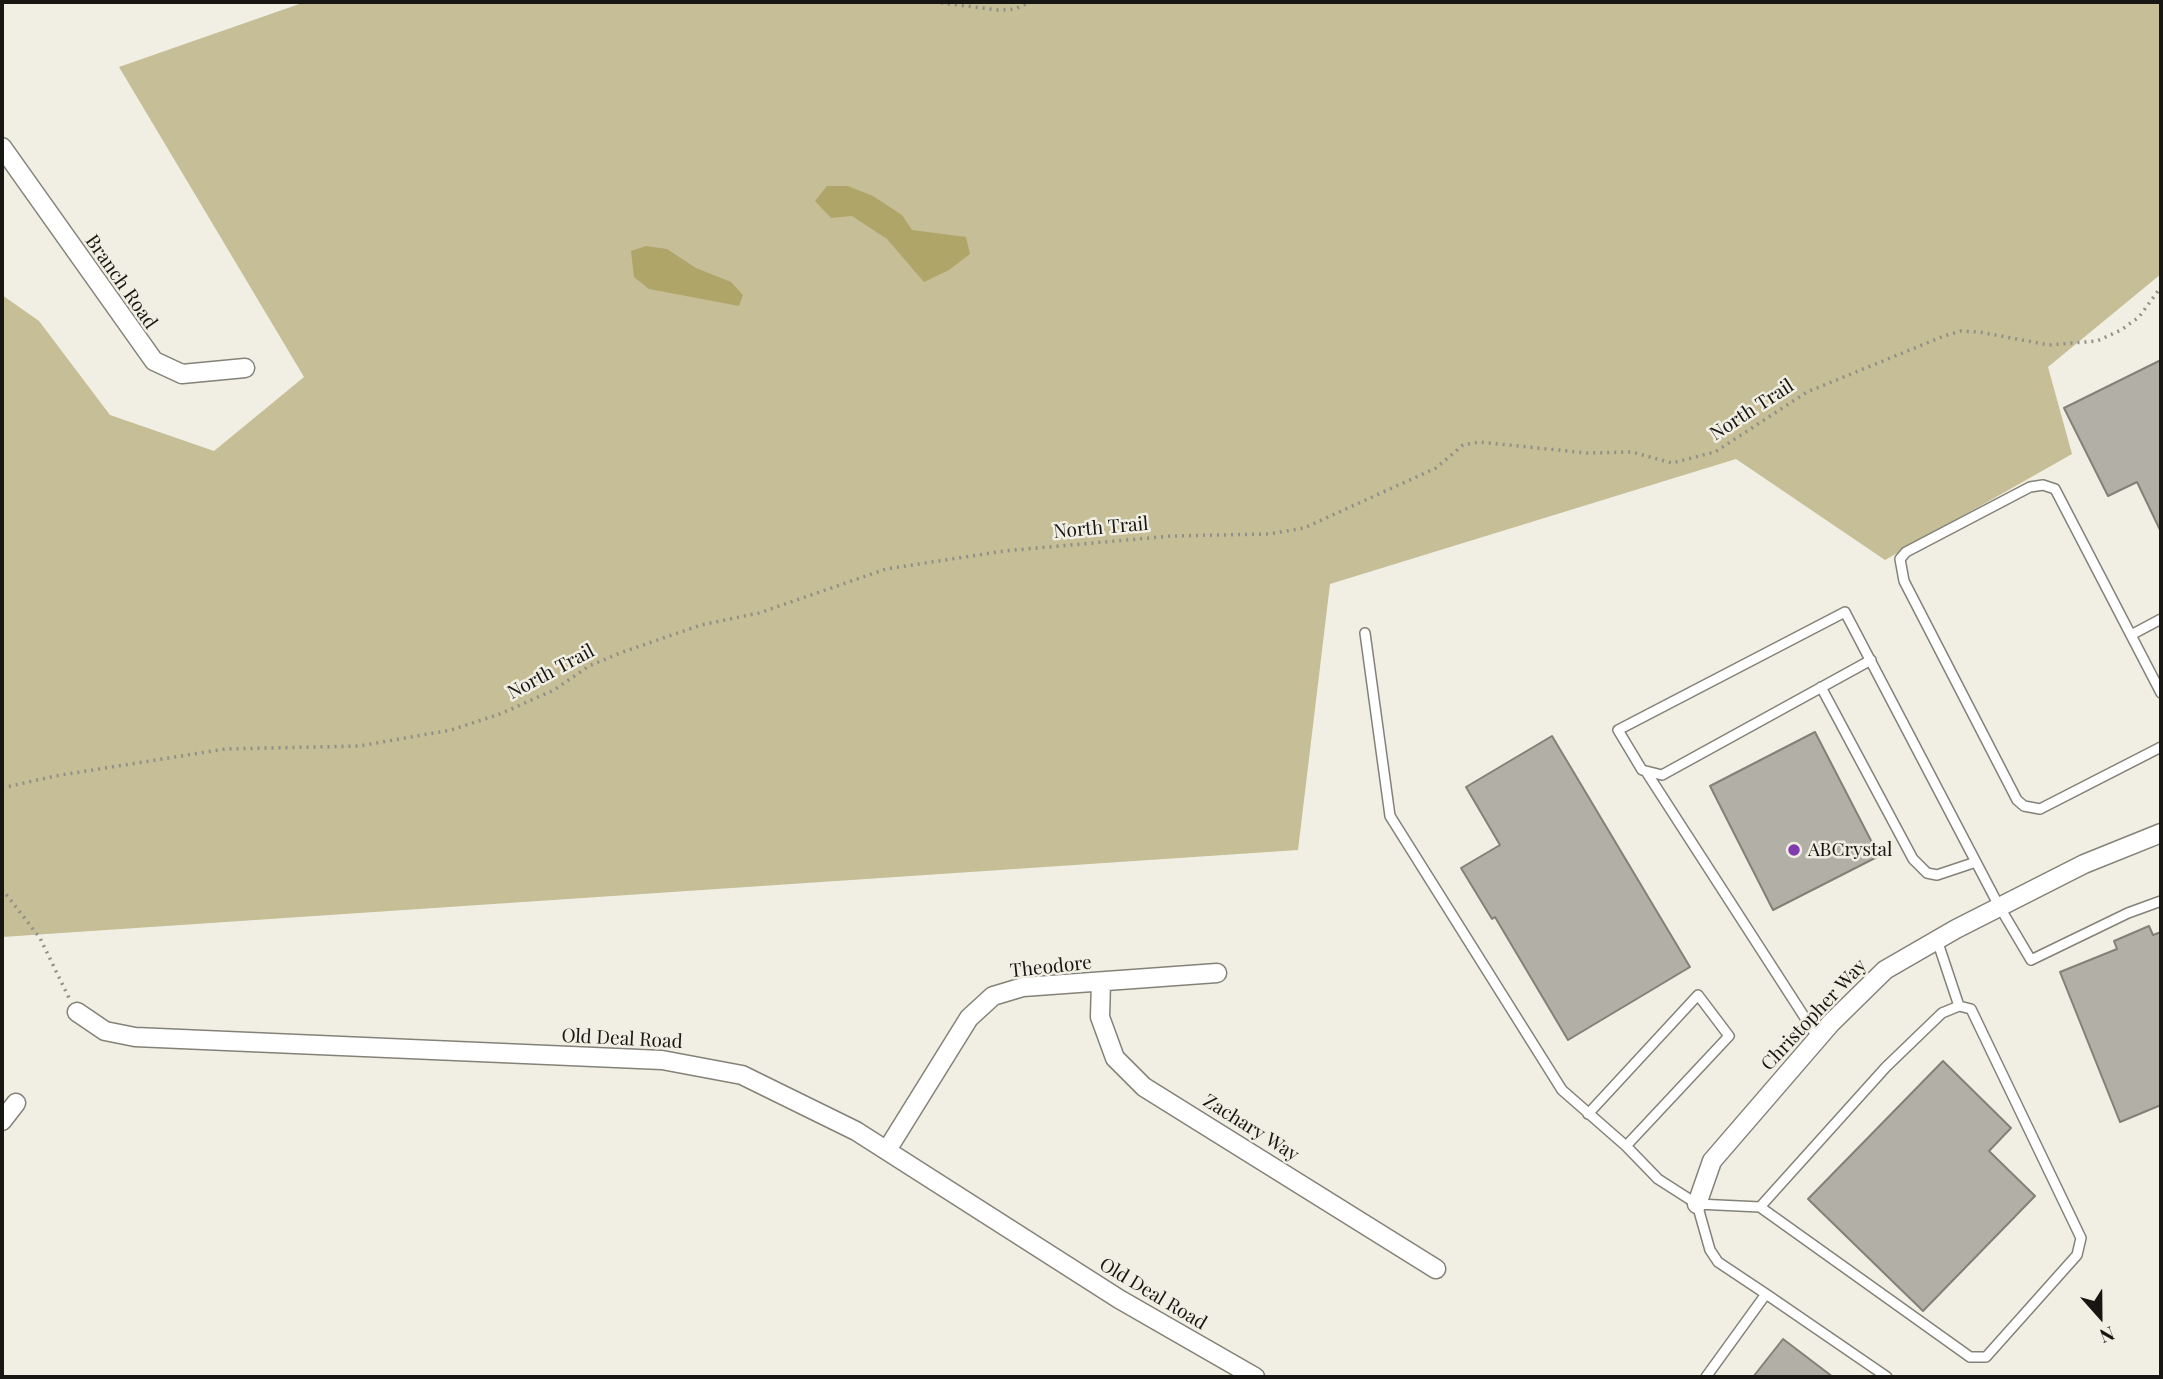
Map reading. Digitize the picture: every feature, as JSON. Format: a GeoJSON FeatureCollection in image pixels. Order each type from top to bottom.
{"type":"FeatureCollection","features":[{"type":"Feature","properties":{"kind":"street","name":"Branch Road"},"geometry":{"type":"LineString","coordinates":[[2,147],[154,361],[182,374],[246,368]]}},
{"type":"Feature","properties":{"kind":"street","name":"Christopher Way"},"geometry":{"type":"LineString","coordinates":[[1697,1204],[1712,1161],[1818,1038],[1885,970],[1999,906],[2084,863],[2161,833]]}},
{"type":"Feature","properties":{"kind":"street","name":"Theodore"},"geometry":{"type":"LineString","coordinates":[[887,1150],[969,1018],[993,996],[1023,987],[1217,973]]}},
{"type":"Feature","properties":{"kind":"street","name":"Zachary Way"},"geometry":{"type":"LineString","coordinates":[[1101,982],[1100,1017],[1115,1058],[1144,1087],[1436,1269]]}},
{"type":"Feature","properties":{"kind":"street","name":"Old Deal Road"},"geometry":{"type":"LineString","coordinates":[[76,1012],[105,1031],[135,1037],[662,1060],[742,1075],[799,1100],[887,1150],[1119,1299],[1255,1377]]}},
{"type":"Feature","properties":{"kind":"street"},"geometry":{"type":"LineString","coordinates":[[2,1121],[16,1103]]}},
{"type":"Feature","properties":{"kind":"lane"},"geometry":{"type":"LineString","coordinates":[[2161,693],[2055,489],[2043,485],[2030,487],[1906,552],[1900,559],[1905,581],[2017,800],[2024,806],[2040,809],[2161,747]]}},
{"type":"Feature","properties":{"kind":"lane"},"geometry":{"type":"LineString","coordinates":[[1871,660],[1662,775],[1642,770],[1618,730],[1845,612],[1871,660],[1999,906],[2031,960],[2128,913],[2161,901]]}},
{"type":"Feature","properties":{"kind":"lane"},"geometry":{"type":"LineString","coordinates":[[2131,635],[2161,620]]}},
{"type":"Feature","properties":{"kind":"lane"},"geometry":{"type":"LineString","coordinates":[[1365,633],[1390,817],[1562,1090],[1626,1146],[1658,1179],[1697,1204],[1760,1207],[1970,1357],[1986,1357],[2077,1255],[2081,1238],[1971,1009],[1959,1006],[1942,1013],[1886,1066],[1760,1207]]}},
{"type":"Feature","properties":{"kind":"lane"},"geometry":{"type":"LineString","coordinates":[[1821,687],[1913,859],[1927,873],[1937,875],[1976,862]]}},
{"type":"Feature","properties":{"kind":"lane"},"geometry":{"type":"LineString","coordinates":[[1647,773],[1818,1038]]}},
{"type":"Feature","properties":{"kind":"lane"},"geometry":{"type":"LineString","coordinates":[[1937,940],[1959,1006]]}},
{"type":"Feature","properties":{"kind":"lane"},"geometry":{"type":"LineString","coordinates":[[1588,1114],[1698,995],[1729,1036],[1626,1146]]}},
{"type":"Feature","properties":{"kind":"lane"},"geometry":{"type":"LineString","coordinates":[[1697,1204],[1710,1250],[1718,1262],[1887,1377]]}},
{"type":"Feature","properties":{"kind":"lane"},"geometry":{"type":"LineString","coordinates":[[1706,1377],[1766,1294]]}},
{"type":"Feature","properties":{"kind":"path"},"geometry":{"type":"LineString","coordinates":[[934,2],[998,10],[1016,9],[1030,2]]}},
{"type":"Feature","properties":{"kind":"path","name":"North Trail"},"geometry":{"type":"LineString","coordinates":[[2,788],[55,776],[225,749],[359,746],[451,730],[500,714],[554,691],[589,666],[620,653],[701,625],[759,612],[887,569],[1004,551],[1171,536],[1269,534],[1304,528],[1436,468],[1463,445],[1479,442],[1587,453],[1632,452],[1672,463],[1715,452],[1807,392],[1961,331],[2049,345],[2097,341],[2121,330],[2139,317],[2161,287]]}},
{"type":"Feature","properties":{"kind":"path"},"geometry":{"type":"LineString","coordinates":[[2,889],[40,938],[76,1012]]}},
{"type":"Feature","properties":{"kind":"shaded area"},"geometry":{"type":"Polygon","coordinates":[[[305,2],[2161,2],[2161,274],[2048,367],[2072,454],[1885,560],[1736,459],[1330,584],[1298,850],[2,937],[2,295],[39,321],[110,415],[214,451],[304,377],[119,67],[305,2]]]}},
{"type":"Feature","properties":{"kind":"shaded area"},"geometry":{"type":"Polygon","coordinates":[[[827,186],[848,186],[873,196],[902,215],[912,230],[966,237],[970,254],[949,270],[924,282],[887,239],[852,216],[831,218],[815,201],[827,186]]]}},
{"type":"Feature","properties":{"kind":"shaded area"},"geometry":{"type":"Polygon","coordinates":[[[646,246],[667,249],[696,268],[731,282],[743,295],[739,306],[649,289],[634,277],[631,251],[646,246]]]}},
{"type":"Feature","properties":{"kind":"building"},"geometry":{"type":"Polygon","coordinates":[[[2161,360],[2161,532],[2137,482],[2108,496],[2064,408],[2161,360]]]}},
{"type":"Feature","properties":{"kind":"building"},"geometry":{"type":"Polygon","coordinates":[[[1815,732],[1879,856],[1773,910],[1710,786],[1815,732]]]}},
{"type":"Feature","properties":{"kind":"building"},"geometry":{"type":"Polygon","coordinates":[[[1552,736],[1690,967],[1568,1040],[1495,917],[1492,919],[1461,868],[1500,845],[1466,787],[1552,736]]]}},
{"type":"Feature","properties":{"kind":"building"},"geometry":{"type":"Polygon","coordinates":[[[2149,926],[2153,935],[2161,932],[2161,1105],[2120,1122],[2060,972],[2117,949],[2114,941],[2149,926]]]}},
{"type":"Feature","properties":{"kind":"building"},"geometry":{"type":"Polygon","coordinates":[[[1943,1061],[2011,1128],[1989,1151],[2035,1196],[1923,1311],[1808,1199],[1943,1061]]]}},
{"type":"Feature","properties":{"kind":"building"},"geometry":{"type":"Polygon","coordinates":[[[1783,1339],[1833,1377],[1753,1377],[1783,1339]]]}},
{"type":"Feature","properties":{"kind":"place","name":"ABCrystal"},"geometry":{"type":"Point","coordinates":[1794,850]}}]}
